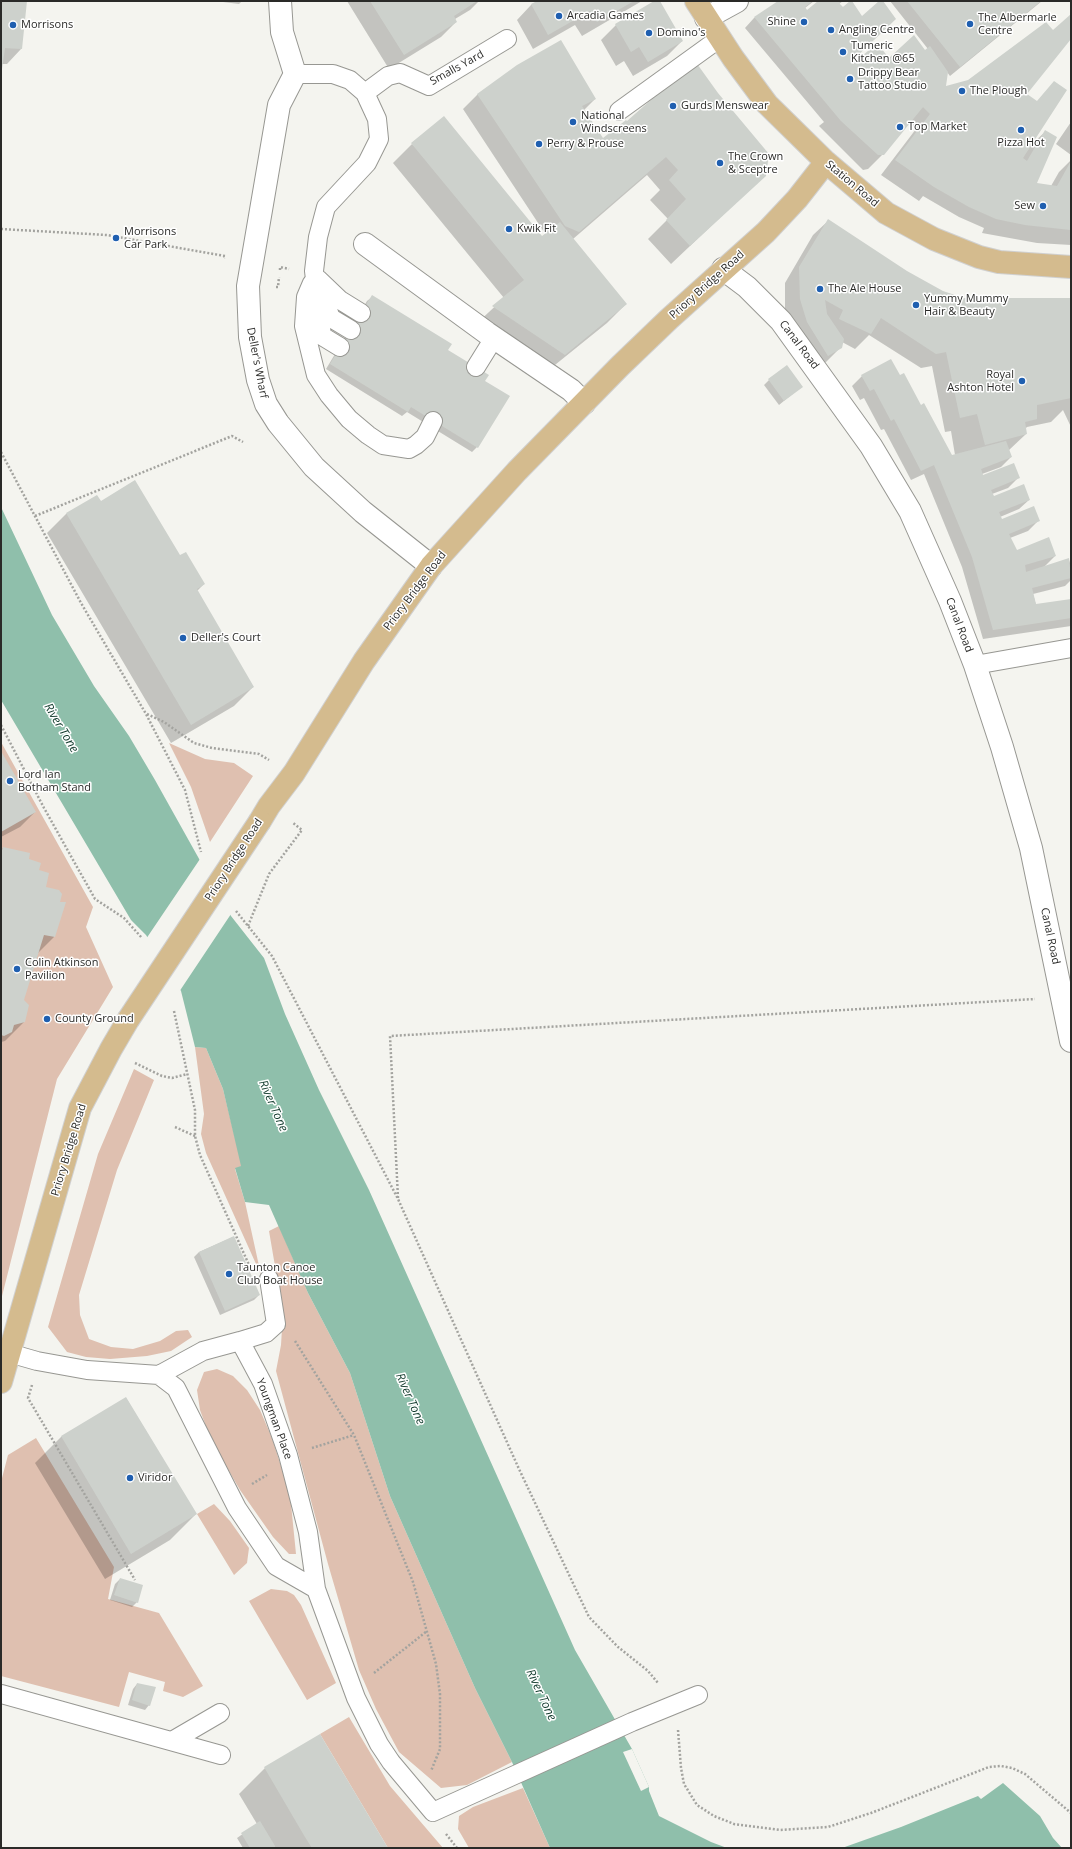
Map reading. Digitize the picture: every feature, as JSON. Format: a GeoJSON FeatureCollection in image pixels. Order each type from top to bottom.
{"type":"FeatureCollection","features":[{"type":"Feature","properties":{"kind":"main road","name":"Station Road"},"geometry":{"type":"LineString","coordinates":[[701,10],[767,104],[826,162],[886,213],[957,250],[999,262],[1071,267]]}},
{"type":"Feature","properties":{"kind":"main road","name":"Priory Bridge Road"},"geometry":{"type":"LineString","coordinates":[[1,1382],[80,1108],[111,1048],[128,1020],[269,806],[294,773],[364,661],[432,566],[517,471],[620,366],[723,269],[766,232],[797,199],[826,162]]}},
{"type":"Feature","properties":{"kind":"street"},"geometry":{"type":"LineString","coordinates":[[280,1],[282,32],[295,74]]}},
{"type":"Feature","properties":{"kind":"street"},"geometry":{"type":"LineString","coordinates":[[701,10],[737,1]]}},
{"type":"Feature","properties":{"kind":"street","name":"Deller's Wharf"},"geometry":{"type":"LineString","coordinates":[[295,74],[279,105],[248,286],[250,336],[258,380],[266,404],[278,423],[314,467],[363,512],[432,566]]}},
{"type":"Feature","properties":{"kind":"street"},"geometry":{"type":"LineString","coordinates":[[365,244],[490,335],[571,390],[584,403]]}},
{"type":"Feature","properties":{"kind":"street","name":"Canal Road"},"geometry":{"type":"LineString","coordinates":[[723,269],[747,287],[781,321],[840,401],[910,511],[950,601],[975,665],[1002,747],[1031,848],[1071,1041]]}},
{"type":"Feature","properties":{"kind":"lane"},"geometry":{"type":"LineString","coordinates":[[619,111],[720,38]]}},
{"type":"Feature","properties":{"kind":"lane","name":"Smalls Yard"},"geometry":{"type":"LineString","coordinates":[[365,92],[388,76],[400,73],[429,86],[507,39]]}},
{"type":"Feature","properties":{"kind":"lane"},"geometry":{"type":"LineString","coordinates":[[295,74],[333,74],[350,80],[365,92],[378,119],[379,139],[367,163],[326,207],[318,236],[314,276],[322,336],[340,347]]}},
{"type":"Feature","properties":{"kind":"lane"},"geometry":{"type":"LineString","coordinates":[[314,276],[340,300],[361,312]]}},
{"type":"Feature","properties":{"kind":"lane"},"geometry":{"type":"LineString","coordinates":[[314,276],[331,318],[351,330]]}},
{"type":"Feature","properties":{"kind":"lane"},"geometry":{"type":"LineString","coordinates":[[314,276],[306,297],[304,326],[316,375],[349,419],[383,445],[408,449],[416,445],[424,437],[434,420]]}},
{"type":"Feature","properties":{"kind":"lane"},"geometry":{"type":"LineString","coordinates":[[472,365],[490,335]]}},
{"type":"Feature","properties":{"kind":"lane"},"geometry":{"type":"LineString","coordinates":[[975,665],[1071,648]]}},
{"type":"Feature","properties":{"kind":"lane"},"geometry":{"type":"LineString","coordinates":[[9,1353],[37,1361],[87,1370],[159,1375],[203,1351],[266,1333],[276,1324],[269,1279]]}},
{"type":"Feature","properties":{"kind":"lane","name":"Youngman Place"},"geometry":{"type":"LineString","coordinates":[[240,1340],[263,1384],[290,1459],[308,1532],[316,1589],[353,1690],[379,1744],[391,1762],[433,1812]]}},
{"type":"Feature","properties":{"kind":"lane"},"geometry":{"type":"LineString","coordinates":[[159,1375],[176,1388],[237,1508],[276,1566],[316,1589]]}},
{"type":"Feature","properties":{"kind":"lane"},"geometry":{"type":"LineString","coordinates":[[1,1694],[221,1755]]}},
{"type":"Feature","properties":{"kind":"lane"},"geometry":{"type":"LineString","coordinates":[[433,1812],[509,1779],[632,1722],[698,1695]]}},
{"type":"Feature","properties":{"kind":"lane"},"geometry":{"type":"LineString","coordinates":[[172,1741],[220,1714]]}},
{"type":"Feature","properties":{"kind":"path"},"geometry":{"type":"LineString","coordinates":[[1,229],[107,235],[224,256],[223,263]]}},
{"type":"Feature","properties":{"kind":"path"},"geometry":{"type":"LineString","coordinates":[[34,516],[232,436],[243,442]]}},
{"type":"Feature","properties":{"kind":"path"},"geometry":{"type":"LineString","coordinates":[[1,452],[80,603],[146,714],[185,790],[200,852]]}},
{"type":"Feature","properties":{"kind":"path"},"geometry":{"type":"LineString","coordinates":[[146,714],[164,722],[194,743],[212,748],[259,754]]}},
{"type":"Feature","properties":{"kind":"path"},"geometry":{"type":"LineString","coordinates":[[1,725],[44,808],[95,899],[124,918],[142,938]]}},
{"type":"Feature","properties":{"kind":"path"},"geometry":{"type":"LineString","coordinates":[[248,926],[269,874],[298,835]]}},
{"type":"Feature","properties":{"kind":"path"},"geometry":{"type":"LineString","coordinates":[[236,910],[272,956],[398,1199],[519,1469],[589,1617],[618,1647],[648,1671],[675,1705],[684,1784],[697,1805],[714,1816],[734,1824],[780,1830],[828,1827],[885,1808],[989,1767],[1001,1766],[1012,1768],[1025,1774],[1071,1813]]}},
{"type":"Feature","properties":{"kind":"path"},"geometry":{"type":"LineString","coordinates":[[398,1199],[390,1036],[1062,997]]}},
{"type":"Feature","properties":{"kind":"path"},"geometry":{"type":"LineString","coordinates":[[174,1010],[195,1110],[195,1136],[200,1154],[250,1268]]}},
{"type":"Feature","properties":{"kind":"path"},"geometry":{"type":"LineString","coordinates":[[144,1069],[172,1078],[187,1074]]}},
{"type":"Feature","properties":{"kind":"path"},"geometry":{"type":"LineString","coordinates":[[175,1127],[195,1136]]}},
{"type":"Feature","properties":{"kind":"path"},"geometry":{"type":"LineString","coordinates":[[276,1324],[295,1341],[354,1435],[413,1582],[436,1664],[440,1694],[442,1721],[440,1749],[429,1777],[433,1812]]}},
{"type":"Feature","properties":{"kind":"path"},"geometry":{"type":"LineString","coordinates":[[37,1361],[28,1398],[135,1580]]}},
{"type":"Feature","properties":{"kind":"path"},"geometry":{"type":"LineString","coordinates":[[231,1496],[290,1459],[354,1435]]}},
{"type":"Feature","properties":{"kind":"path"},"geometry":{"type":"LineString","coordinates":[[353,1690],[427,1631]]}},
{"type":"Feature","properties":{"kind":"shaded area","name":"County Ground"},"geometry":{"type":"Polygon","coordinates":[[[1,742],[93,907],[86,927],[113,987],[57,1079],[1,1300],[1,742]]]}},
{"type":"Feature","properties":{"kind":"shaded area"},"geometry":{"type":"Polygon","coordinates":[[[169,743],[205,759],[234,763],[253,776],[210,842],[191,787],[169,743]]]}},
{"type":"Feature","properties":{"kind":"shaded area"},"geometry":{"type":"Polygon","coordinates":[[[195,1047],[206,1048],[223,1089],[242,1166],[235,1169],[245,1202],[261,1275],[206,1153],[201,1134],[204,1114],[195,1047]]]}},
{"type":"Feature","properties":{"kind":"shaded area"},"geometry":{"type":"Polygon","coordinates":[[[134,1069],[154,1080],[117,1170],[79,1295],[80,1315],[89,1339],[111,1347],[133,1349],[160,1341],[176,1331],[188,1330],[192,1337],[171,1351],[147,1356],[110,1359],[86,1357],[67,1352],[48,1327],[98,1154],[134,1069]]]}},
{"type":"Feature","properties":{"kind":"shaded area"},"geometry":{"type":"Polygon","coordinates":[[[279,1226],[308,1293],[350,1373],[390,1496],[475,1688],[512,1762],[467,1785],[441,1788],[399,1752],[376,1709],[359,1670],[328,1564],[276,1371],[281,1345],[283,1313],[269,1231],[279,1226]]]}},
{"type":"Feature","properties":{"kind":"shaded area"},"geometry":{"type":"Polygon","coordinates":[[[217,1369],[233,1376],[247,1390],[260,1410],[272,1438],[290,1494],[296,1554],[289,1554],[273,1537],[240,1490],[211,1440],[200,1410],[197,1390],[204,1372],[217,1369]]]}},
{"type":"Feature","properties":{"kind":"shaded area"},"geometry":{"type":"Polygon","coordinates":[[[36,1438],[114,1567],[108,1599],[159,1613],[203,1686],[183,1697],[163,1691],[165,1682],[129,1672],[119,1707],[1,1676],[1,1482],[8,1455],[36,1438]]]}},
{"type":"Feature","properties":{"kind":"shaded area"},"geometry":{"type":"Polygon","coordinates":[[[214,1504],[230,1521],[249,1548],[247,1563],[234,1575],[197,1514],[214,1504]]]}},
{"type":"Feature","properties":{"kind":"shaded area"},"geometry":{"type":"Polygon","coordinates":[[[271,1589],[287,1591],[294,1595],[301,1605],[336,1683],[307,1700],[249,1601],[271,1589]]]}},
{"type":"Feature","properties":{"kind":"shaded area"},"geometry":{"type":"Polygon","coordinates":[[[349,1717],[390,1786],[443,1848],[388,1848],[320,1734],[349,1717]]]}},
{"type":"Feature","properties":{"kind":"shaded area"},"geometry":{"type":"Polygon","coordinates":[[[523,1788],[550,1848],[469,1848],[458,1829],[459,1816],[473,1807],[523,1788]]]}},
{"type":"Feature","properties":{"kind":"water","name":"River Tone"},"geometry":{"type":"Polygon","coordinates":[[[1,507],[52,615],[94,686],[129,736],[231,916],[264,958],[285,1014],[319,1090],[369,1190],[575,1650],[632,1749],[649,1787],[649,1791],[659,1816],[711,1842],[727,1848],[550,1848],[512,1762],[475,1688],[390,1496],[350,1373],[308,1293],[269,1205],[245,1202],[235,1168],[241,1166],[223,1089],[206,1048],[195,1047],[181,991],[146,935],[131,920],[1,700],[1,507]]]}},
{"type":"Feature","properties":{"kind":"water"},"geometry":{"type":"Polygon","coordinates":[[[1003,1783],[1040,1816],[1053,1838],[1062,1848],[842,1848],[901,1827],[978,1796],[981,1799],[1003,1783]]]}},
{"type":"Feature","properties":{"kind":"pier"},"geometry":{"type":"Polygon","coordinates":[[[200,859],[231,914],[179,992],[146,939],[200,859]]]}},
{"type":"Feature","properties":{"kind":"pier"},"geometry":{"type":"Polygon","coordinates":[[[632,1749],[649,1787],[641,1791],[623,1752],[632,1749]]]}},
{"type":"Feature","properties":{"kind":"building","name":"Morrisons"},"geometry":{"type":"Polygon","coordinates":[[[1,1],[27,1],[22,49],[5,48],[2,69],[1,1]]]}},
{"type":"Feature","properties":{"kind":"building"},"geometry":{"type":"Polygon","coordinates":[[[370,1],[477,1],[454,16],[457,22],[404,55],[370,1]]]}},
{"type":"Feature","properties":{"kind":"building","name":"Arcadia Games"},"geometry":{"type":"Polygon","coordinates":[[[537,1],[634,1],[597,22],[590,11],[548,35],[531,4],[537,1]]]}},
{"type":"Feature","properties":{"kind":"building","name":"Domino's"},"geometry":{"type":"Polygon","coordinates":[[[654,1],[660,1],[683,41],[648,62],[639,47],[631,52],[615,24],[654,1]]]}},
{"type":"Feature","properties":{"kind":"building"},"geometry":{"type":"Polygon","coordinates":[[[778,1],[813,1],[805,7],[807,10],[818,1],[842,1],[839,3],[843,7],[852,1],[862,16],[879,1],[883,1],[896,19],[851,62],[853,64],[877,43],[889,58],[914,35],[925,50],[930,46],[948,72],[946,86],[968,80],[1046,22],[1053,30],[1071,14],[1071,39],[1027,94],[1037,101],[1054,81],[1067,90],[1023,158],[1027,161],[1045,130],[1057,137],[1037,183],[1057,186],[1071,161],[1071,230],[1025,225],[996,219],[969,207],[934,187],[895,160],[930,114],[923,107],[884,155],[878,155],[841,121],[754,17],[778,1]]]}},
{"type":"Feature","properties":{"kind":"building"},"geometry":{"type":"Polygon","coordinates":[[[907,1],[1041,1],[960,67],[907,1]]]}},
{"type":"Feature","properties":{"kind":"building"},"geometry":{"type":"Polygon","coordinates":[[[561,40],[596,99],[582,106],[603,138],[626,120],[627,121],[695,61],[718,93],[769,154],[766,176],[690,246],[666,220],[686,199],[669,180],[678,170],[666,157],[579,232],[565,226],[477,94],[517,65],[561,40]]]}},
{"type":"Feature","properties":{"kind":"building","name":"Kwik Fit"},"geometry":{"type":"Polygon","coordinates":[[[444,116],[542,236],[560,222],[627,304],[565,355],[492,306],[524,280],[411,143],[444,116]]]}},
{"type":"Feature","properties":{"kind":"building"},"geometry":{"type":"Polygon","coordinates":[[[828,219],[907,271],[943,291],[964,298],[1071,298],[1071,398],[1037,405],[1037,419],[1025,422],[1027,434],[985,445],[977,414],[960,418],[946,352],[936,354],[881,318],[871,334],[839,319],[843,310],[825,300],[827,314],[844,339],[842,348],[828,356],[807,322],[800,299],[799,267],[828,219]]]}},
{"type":"Feature","properties":{"kind":"building"},"geometry":{"type":"Polygon","coordinates":[[[372,295],[452,344],[448,350],[489,375],[485,381],[510,396],[478,448],[411,407],[408,412],[330,364],[372,295]]]}},
{"type":"Feature","properties":{"kind":"building"},"geometry":{"type":"Polygon","coordinates":[[[891,359],[900,375],[904,373],[921,405],[924,403],[952,455],[1006,441],[1012,457],[981,469],[983,475],[1014,463],[1020,478],[991,490],[994,496],[1024,484],[1030,500],[999,512],[1002,519],[1034,506],[1040,521],[1009,534],[1017,550],[1049,537],[1056,556],[1025,565],[1026,572],[1069,558],[1071,578],[1032,588],[1036,604],[1071,599],[1071,618],[993,630],[972,557],[934,465],[921,471],[894,419],[891,421],[874,389],[870,391],[861,375],[891,359]]]}},
{"type":"Feature","properties":{"kind":"building"},"geometry":{"type":"Polygon","coordinates":[[[787,365],[803,387],[784,401],[768,379],[787,365]]]}},
{"type":"Feature","properties":{"kind":"building","name":"Deller's Court"},"geometry":{"type":"Polygon","coordinates":[[[135,480],[180,555],[186,552],[205,584],[197,589],[254,687],[191,725],[66,513],[97,495],[101,501],[135,480]]]}},
{"type":"Feature","properties":{"kind":"building","name":"Lord Ian Botham Stand"},"geometry":{"type":"Polygon","coordinates":[[[1,751],[36,812],[1,832],[1,751]]]}},
{"type":"Feature","properties":{"kind":"building","name":"Colin Atkinson Pavilion"},"geometry":{"type":"Polygon","coordinates":[[[3,847],[30,853],[29,859],[41,863],[39,870],[49,873],[46,887],[59,890],[62,894],[60,902],[66,902],[55,937],[44,935],[24,1000],[29,1005],[25,1022],[14,1025],[12,1032],[4,1036],[1,1035],[1,853],[3,847]]]}},
{"type":"Feature","properties":{"kind":"building","name":"Taunton Canoe Club Boat House"},"geometry":{"type":"Polygon","coordinates":[[[234,1236],[260,1295],[225,1311],[199,1252],[234,1236]]]}},
{"type":"Feature","properties":{"kind":"building","name":"Viridor"},"geometry":{"type":"Polygon","coordinates":[[[126,1397],[197,1514],[131,1554],[61,1436],[126,1397]]]}},
{"type":"Feature","properties":{"kind":"building"},"geometry":{"type":"Polygon","coordinates":[[[120,1578],[143,1585],[138,1603],[114,1595],[120,1578]]]}},
{"type":"Feature","properties":{"kind":"building"},"geometry":{"type":"Polygon","coordinates":[[[137,1683],[156,1687],[150,1706],[132,1700],[137,1683]]]}},
{"type":"Feature","properties":{"kind":"building"},"geometry":{"type":"Polygon","coordinates":[[[320,1734],[388,1848],[312,1848],[305,1837],[264,1767],[320,1734]]]}},
{"type":"Feature","properties":{"kind":"building"},"geometry":{"type":"Polygon","coordinates":[[[260,1821],[275,1848],[250,1848],[241,1833],[260,1821]]]}},
{"type":"Feature","properties":{"kind":"place","name":"Arcadia Games"},"geometry":{"type":"Point","coordinates":[559,16]}},
{"type":"Feature","properties":{"kind":"place","name":"Shine"},"geometry":{"type":"Point","coordinates":[804,22]}},
{"type":"Feature","properties":{"kind":"place","name":"The Albermarle Centre"},"geometry":{"type":"Point","coordinates":[970,24]}},
{"type":"Feature","properties":{"kind":"place","name":"Morrisons"},"geometry":{"type":"Point","coordinates":[13,25]}},
{"type":"Feature","properties":{"kind":"place","name":"Angling Centre"},"geometry":{"type":"Point","coordinates":[831,30]}},
{"type":"Feature","properties":{"kind":"place","name":"Domino's"},"geometry":{"type":"Point","coordinates":[649,33]}},
{"type":"Feature","properties":{"kind":"place","name":"Tumeric Kitchen @65"},"geometry":{"type":"Point","coordinates":[843,52]}},
{"type":"Feature","properties":{"kind":"place","name":"Drippy Bear Tattoo Studio"},"geometry":{"type":"Point","coordinates":[850,79]}},
{"type":"Feature","properties":{"kind":"place","name":"The Plough"},"geometry":{"type":"Point","coordinates":[962,91]}},
{"type":"Feature","properties":{"kind":"place","name":"Gurds Menswear"},"geometry":{"type":"Point","coordinates":[673,106]}},
{"type":"Feature","properties":{"kind":"place","name":"National Windscreens"},"geometry":{"type":"Point","coordinates":[573,122]}},
{"type":"Feature","properties":{"kind":"place","name":"Top Market"},"geometry":{"type":"Point","coordinates":[900,127]}},
{"type":"Feature","properties":{"kind":"place","name":"Pizza Hot"},"geometry":{"type":"Point","coordinates":[1021,130]}},
{"type":"Feature","properties":{"kind":"place","name":"Perry & Prouse"},"geometry":{"type":"Point","coordinates":[539,144]}},
{"type":"Feature","properties":{"kind":"place","name":"The Crown & Sceptre"},"geometry":{"type":"Point","coordinates":[720,163]}},
{"type":"Feature","properties":{"kind":"place","name":"Sew"},"geometry":{"type":"Point","coordinates":[1043,206]}},
{"type":"Feature","properties":{"kind":"place","name":"Kwik Fit"},"geometry":{"type":"Point","coordinates":[509,229]}},
{"type":"Feature","properties":{"kind":"place","name":"Morrisons Car Park"},"geometry":{"type":"Point","coordinates":[116,238]}},
{"type":"Feature","properties":{"kind":"place","name":"The Ale House"},"geometry":{"type":"Point","coordinates":[820,289]}},
{"type":"Feature","properties":{"kind":"place","name":"Yummy Mummy Hair & Beauty"},"geometry":{"type":"Point","coordinates":[916,305]}},
{"type":"Feature","properties":{"kind":"place","name":"Royal Ashton Hotel"},"geometry":{"type":"Point","coordinates":[1022,381]}},
{"type":"Feature","properties":{"kind":"place","name":"Deller's Court"},"geometry":{"type":"Point","coordinates":[183,638]}},
{"type":"Feature","properties":{"kind":"place","name":"Lord Ian Botham Stand"},"geometry":{"type":"Point","coordinates":[10,781]}},
{"type":"Feature","properties":{"kind":"place","name":"Colin Atkinson Pavilion"},"geometry":{"type":"Point","coordinates":[17,969]}},
{"type":"Feature","properties":{"kind":"place","name":"County Ground"},"geometry":{"type":"Point","coordinates":[47,1019]}},
{"type":"Feature","properties":{"kind":"place","name":"Taunton Canoe Club Boat House"},"geometry":{"type":"Point","coordinates":[229,1274]}},
{"type":"Feature","properties":{"kind":"place","name":"Viridor"},"geometry":{"type":"Point","coordinates":[130,1478]}}]}
